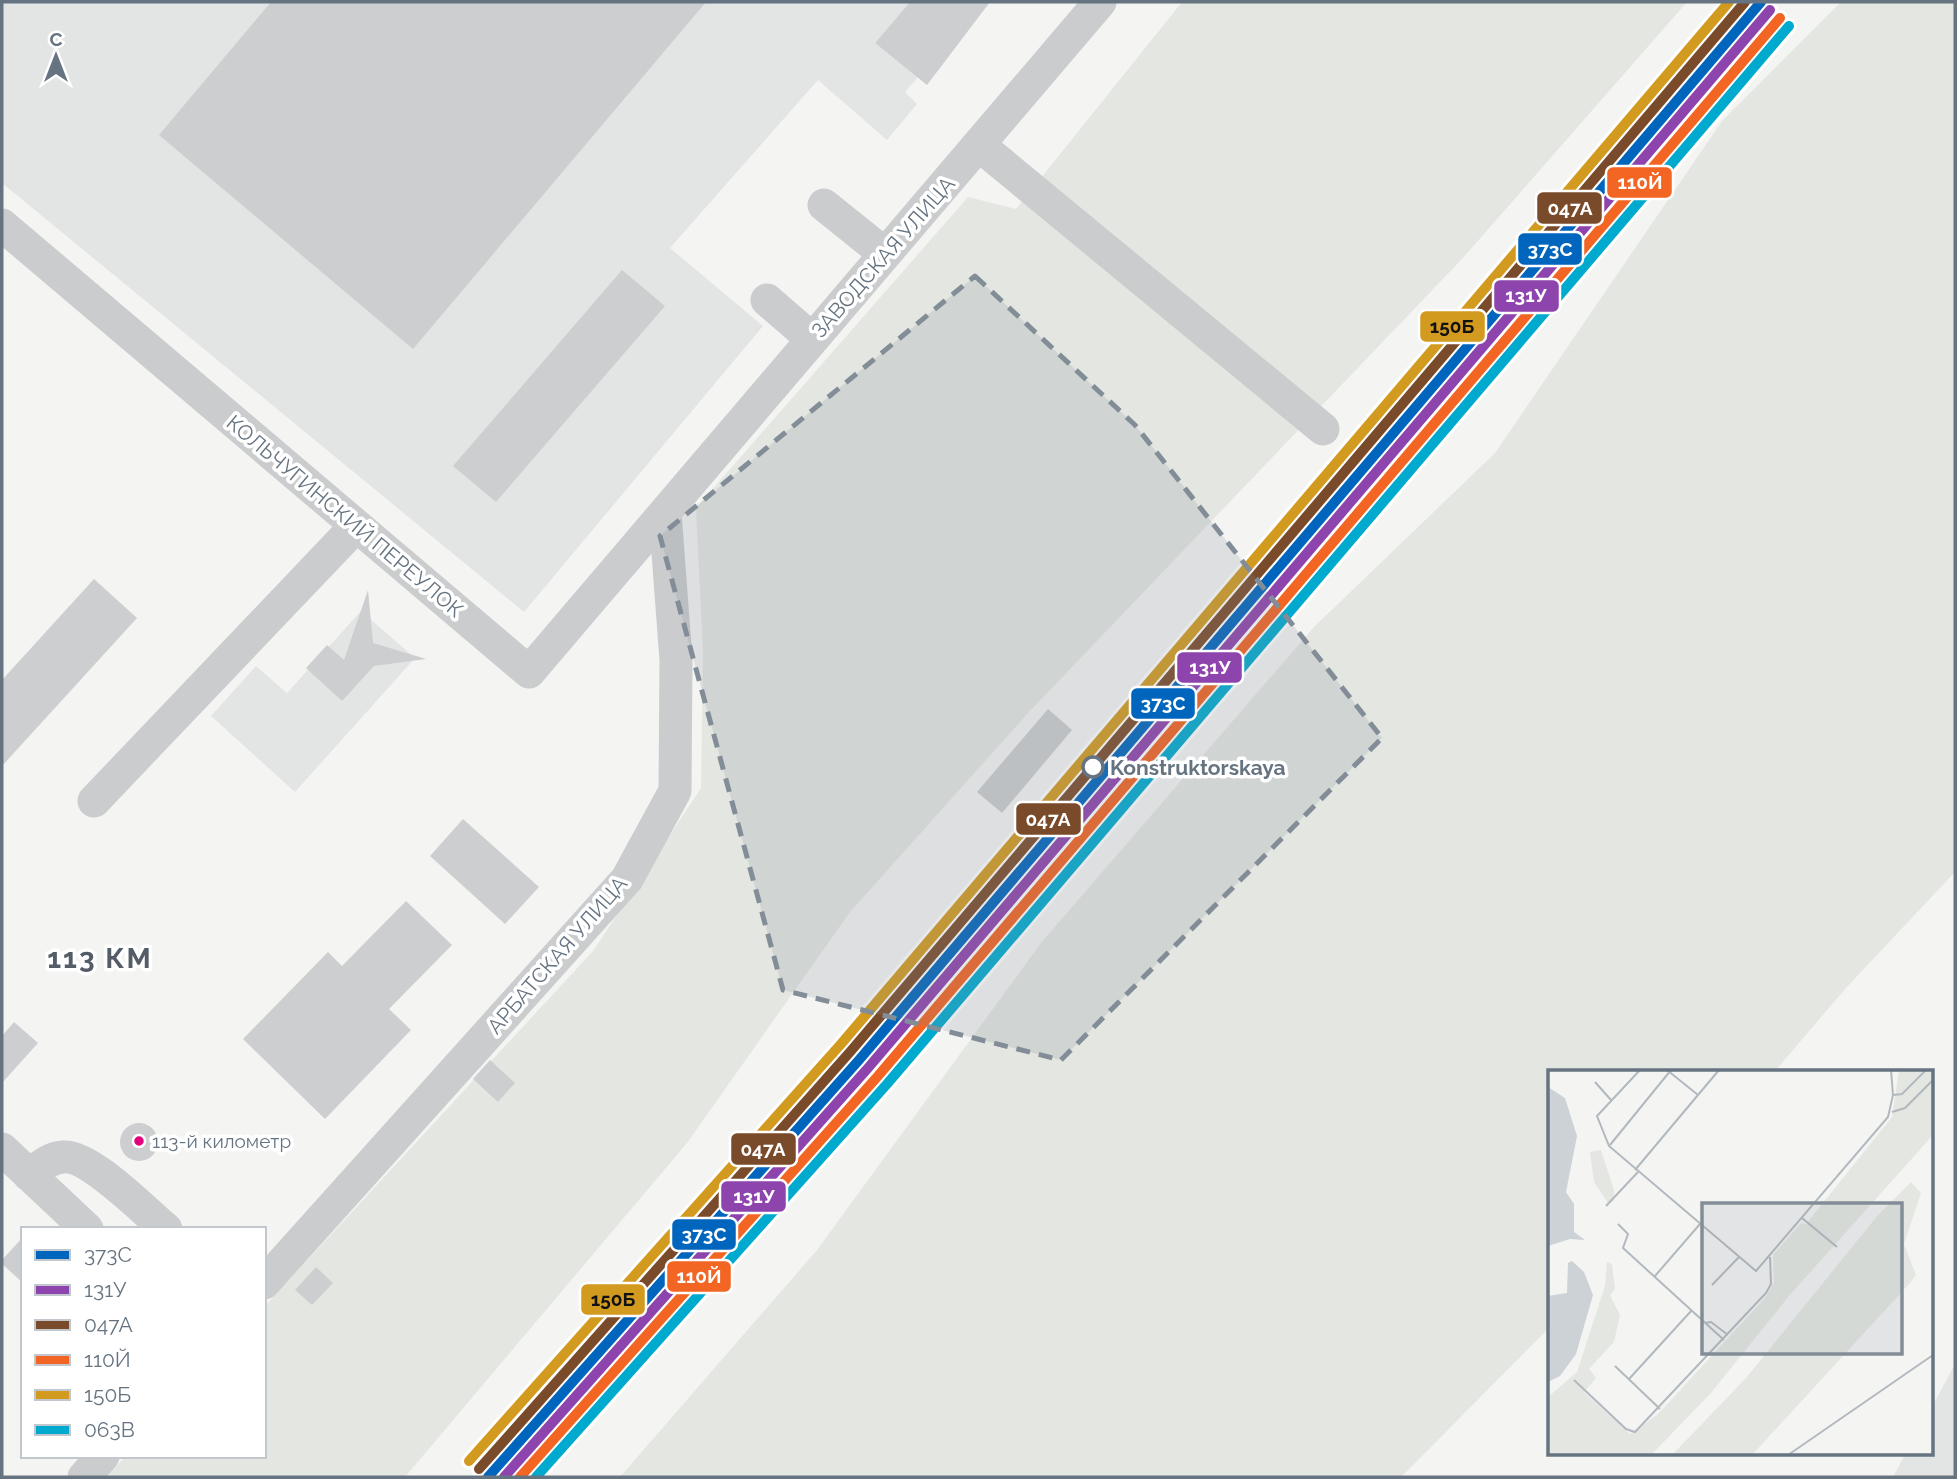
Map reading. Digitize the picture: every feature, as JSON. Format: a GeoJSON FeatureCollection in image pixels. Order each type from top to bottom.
{"type":"FeatureCollection","features":[{"type":"Feature","properties":{"kind":"street","name":"ЗАВОДСКАЯ УЛИЦА"},"geometry":{"type":"LineString","coordinates":[[664,513],[1101,2]]}},
{"type":"Feature","properties":{"kind":"street"},"geometry":{"type":"LineString","coordinates":[[979,145],[1323,429]]}},
{"type":"Feature","properties":{"kind":"street"},"geometry":{"type":"LineString","coordinates":[[824,205],[885,254]]}},
{"type":"Feature","properties":{"kind":"street","name":"КОЛЬЧУГИНСКИЙ ПЕРЕУЛОК"},"geometry":{"type":"LineString","coordinates":[[2,225],[529,672],[664,513]]}},
{"type":"Feature","properties":{"kind":"street"},"geometry":{"type":"LineString","coordinates":[[767,300],[813,339]]}},
{"type":"Feature","properties":{"kind":"street","name":"АРБАТСКАЯ УЛИЦА"},"geometry":{"type":"LineString","coordinates":[[266,1281],[627,879],[675,791],[676,660],[664,513]]}},
{"type":"Feature","properties":{"kind":"street"},"geometry":{"type":"LineString","coordinates":[[94,801],[356,526]]}},
{"type":"Feature","properties":{"kind":"street"},"geometry":{"type":"LineString","coordinates":[[2,1149],[85,1227]]}},
{"type":"Feature","properties":{"kind":"street"},"geometry":{"type":"LineString","coordinates":[[29,1175],[50,1159],[65,1156],[87,1163],[164,1227]]}},
{"type":"Feature","properties":{"kind":"street"},"geometry":{"type":"LineString","coordinates":[[84,1477],[101,1458]]}},
{"type":"Feature","properties":{"kind":"highlighted area"},"geometry":{"type":"Polygon","coordinates":[[[975,276],[1135,425],[1382,738],[1061,1060],[783,990],[660,536],[975,276]]]}},
{"type":"Feature","properties":{"kind":"shaded area"},"geometry":{"type":"Polygon","coordinates":[[[2,2],[910,2],[875,43],[918,77],[905,92],[917,104],[887,140],[818,80],[670,248],[763,326],[524,612],[2,183],[2,2]]]}},
{"type":"Feature","properties":{"kind":"shaded area"},"geometry":{"type":"Polygon","coordinates":[[[1182,2],[1687,2],[1462,259],[1028,713],[850,912],[687,1143],[405,1477],[106,1477],[124,1458],[266,1458],[266,1305],[593,951],[701,788],[703,651],[696,508],[968,197],[1016,209],[1182,2]]]}},
{"type":"Feature","properties":{"kind":"shaded area"},"geometry":{"type":"Polygon","coordinates":[[[1841,2],[1955,2],[1955,872],[1846,988],[1776,1070],[1548,1070],[1548,1329],[1401,1477],[620,1477],[817,1250],[1041,943],[1314,627],[1495,453],[1722,121],[1841,2]]]}},
{"type":"Feature","properties":{"kind":"shaded area"},"geometry":{"type":"Polygon","coordinates":[[[361,611],[415,658],[295,792],[211,716],[256,666],[287,693],[361,611]]]}},
{"type":"Feature","properties":{"kind":"shaded area"},"geometry":{"type":"Polygon","coordinates":[[[1955,1364],[1955,1477],[1893,1477],[1905,1454],[1932,1454],[1932,1407],[1955,1364]]]}},
{"type":"Feature","properties":{"kind":"building"},"geometry":{"type":"Polygon","coordinates":[[[271,2],[706,2],[413,349],[159,135],[271,2]]]}},
{"type":"Feature","properties":{"kind":"building"},"geometry":{"type":"Polygon","coordinates":[[[910,2],[990,2],[927,85],[875,43],[910,2]]]}},
{"type":"Feature","properties":{"kind":"building"},"geometry":{"type":"Polygon","coordinates":[[[622,270],[665,306],[496,502],[453,466],[622,270]]]}},
{"type":"Feature","properties":{"kind":"building"},"geometry":{"type":"Polygon","coordinates":[[[94,579],[137,618],[2,766],[2,680],[94,579]]]}},
{"type":"Feature","properties":{"kind":"building"},"geometry":{"type":"Polygon","coordinates":[[[368,590],[373,643],[426,659],[374,666],[342,701],[306,668],[327,645],[344,660],[368,590]]]}},
{"type":"Feature","properties":{"kind":"building"},"geometry":{"type":"Polygon","coordinates":[[[1048,709],[1072,730],[1002,813],[977,792],[1048,709]]]}},
{"type":"Feature","properties":{"kind":"building"},"geometry":{"type":"Polygon","coordinates":[[[463,819],[539,887],[505,924],[430,856],[463,819]]]}},
{"type":"Feature","properties":{"kind":"building"},"geometry":{"type":"Polygon","coordinates":[[[406,901],[452,945],[389,1009],[411,1030],[325,1119],[243,1039],[328,952],[342,966],[406,901]]]}},
{"type":"Feature","properties":{"kind":"building"},"geometry":{"type":"Polygon","coordinates":[[[14,1022],[38,1043],[2,1083],[2,1036],[14,1022]]]}},
{"type":"Feature","properties":{"kind":"building"},"geometry":{"type":"Polygon","coordinates":[[[490,1060],[515,1083],[498,1102],[473,1079],[490,1060]]]}},
{"type":"Feature","properties":{"kind":"building"},"geometry":{"type":"Polygon","coordinates":[[[139,1123],[153,1128],[158,1142],[153,1156],[139,1161],[125,1156],[120,1142],[125,1128],[139,1123]]]}},
{"type":"Feature","properties":{"kind":"building"},"geometry":{"type":"Polygon","coordinates":[[[21,1239],[21,1281],[2,1264],[2,1260],[21,1239]]]}},
{"type":"Feature","properties":{"kind":"building"},"geometry":{"type":"Polygon","coordinates":[[[316,1267],[333,1283],[312,1305],[295,1290],[316,1267]]]}},
{"type":"Feature","properties":{"kind":"transit line","name":"150Б"},"geometry":{"type":"LineString","coordinates":[[469,1461],[841,1044],[1729,2]]}},
{"type":"Feature","properties":{"kind":"transit line","name":"047А"},"geometry":{"type":"LineString","coordinates":[[479,1469],[850,1052],[1745,2]]}},
{"type":"Feature","properties":{"kind":"transit line","name":"373C"},"geometry":{"type":"LineString","coordinates":[[488,1477],[859,1060],[1761,2]]}},
{"type":"Feature","properties":{"kind":"transit line","name":"131У"},"geometry":{"type":"LineString","coordinates":[[504,1477],[868,1068],[1770,10]]}},
{"type":"Feature","properties":{"kind":"transit line","name":"110Й"},"geometry":{"type":"LineString","coordinates":[[520,1477],[878,1076],[1780,18]]}},
{"type":"Feature","properties":{"kind":"transit line","name":"063В"},"geometry":{"type":"LineString","coordinates":[[536,1477],[887,1084],[1789,26]]}},
{"type":"Feature","properties":{"kind":"place","name":"Konstruktorskaya"},"geometry":{"type":"Point","coordinates":[1093,767]}},
{"type":"Feature","properties":{"kind":"place","name":"113-й километр"},"geometry":{"type":"Point","coordinates":[139,1141]}},
{"type":"Feature","properties":{"kind":"district","name":"113 КМ"},"geometry":{"type":"Point","coordinates":[100,958]}}]}
